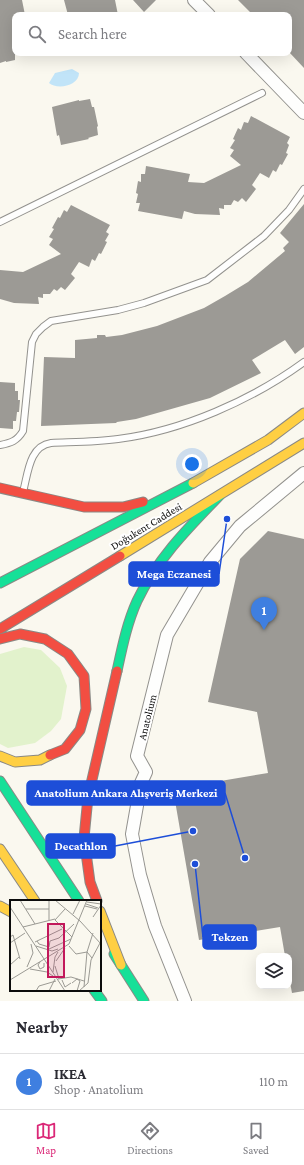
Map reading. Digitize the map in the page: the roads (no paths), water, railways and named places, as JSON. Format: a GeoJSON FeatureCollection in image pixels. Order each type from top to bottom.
{"type":"FeatureCollection","features":[{"type":"Feature","properties":{"kind":"main road","name":"Doğukent Caddesi"},"geometry":{"type":"LineString","coordinates":[[0,583],[214,472],[268,440],[304,413]]}},
{"type":"Feature","properties":{"kind":"main road","name":"Doğukent Caddesi"},"geometry":{"type":"LineString","coordinates":[[0,628],[304,443]]}},
{"type":"Feature","properties":{"kind":"main road"},"geometry":{"type":"LineString","coordinates":[[0,488],[84,507],[123,507],[159,499],[214,472]]}},
{"type":"Feature","properties":{"kind":"main road"},"geometry":{"type":"LineString","coordinates":[[97,900],[90,882],[84,838],[88,797],[125,634],[137,600],[159,562],[183,533],[220,495]]}},
{"type":"Feature","properties":{"kind":"main road"},"geometry":{"type":"LineString","coordinates":[[0,639],[20,634],[45,640],[68,654],[84,676],[86,709],[80,730],[65,750],[40,760],[15,762],[0,756]]}},
{"type":"Feature","properties":{"kind":"main road"},"geometry":{"type":"LineString","coordinates":[[0,781],[78,900]]}},
{"type":"Feature","properties":{"kind":"main road"},"geometry":{"type":"LineString","coordinates":[[0,849],[34,900]]}},
{"type":"Feature","properties":{"kind":"main road"},"geometry":{"type":"LineString","coordinates":[[0,906],[10,911]]}},
{"type":"Feature","properties":{"kind":"main road"},"geometry":{"type":"LineString","coordinates":[[101,913],[121,965]]}},
{"type":"Feature","properties":{"kind":"main road"},"geometry":{"type":"LineString","coordinates":[[101,935],[144,1001]]}},
{"type":"Feature","properties":{"kind":"main road"},"geometry":{"type":"LineString","coordinates":[[95,991],[102,1001]]}},
{"type":"Feature","properties":{"kind":"street"},"geometry":{"type":"LineString","coordinates":[[194,0],[206,12]]}},
{"type":"Feature","properties":{"kind":"street"},"geometry":{"type":"LineString","coordinates":[[249,56],[304,113]]}},
{"type":"Feature","properties":{"kind":"street","name":"Anatolium"},"geometry":{"type":"LineString","coordinates":[[185,1001],[155,926],[138,868],[132,834],[141,783],[146,772],[137,756],[167,635],[210,562],[240,526],[304,473]]}},
{"type":"Feature","properties":{"kind":"lane"},"geometry":{"type":"LineString","coordinates":[[0,222],[262,93]]}},
{"type":"Feature","properties":{"kind":"lane"},"geometry":{"type":"LineString","coordinates":[[0,445],[11,443],[19,438],[23,431],[32,342],[36,334],[43,327],[51,321],[92,315],[144,303],[207,280],[264,236],[289,210],[304,189]]}},
{"type":"Feature","properties":{"kind":"lane"},"geometry":{"type":"LineString","coordinates":[[23,493],[32,456],[42,445],[51,443],[117,439],[181,424],[214,412],[250,396],[273,383],[304,362]]}},
{"type":"Feature","properties":{"kind":"water"},"geometry":{"type":"Polygon","coordinates":[[[72,69],[79,73],[78,77],[72,84],[67,86],[57,86],[49,83],[55,73],[72,69]]]}},
{"type":"Feature","properties":{"kind":"place","name":"Mega Eczanesi"},"geometry":{"type":"Point","coordinates":[227,519]}},
{"type":"Feature","properties":{"kind":"place","name":"IKEA"},"geometry":{"type":"Point","coordinates":[264,630]}},
{"type":"Feature","properties":{"kind":"place","name":"Decathlon"},"geometry":{"type":"Point","coordinates":[193,831]}},
{"type":"Feature","properties":{"kind":"place","name":"Anatolium Ankara Alışveriş Merkezi"},"geometry":{"type":"Point","coordinates":[245,858]}},
{"type":"Feature","properties":{"kind":"place","name":"Tekzen"},"geometry":{"type":"Point","coordinates":[195,864]}}]}
